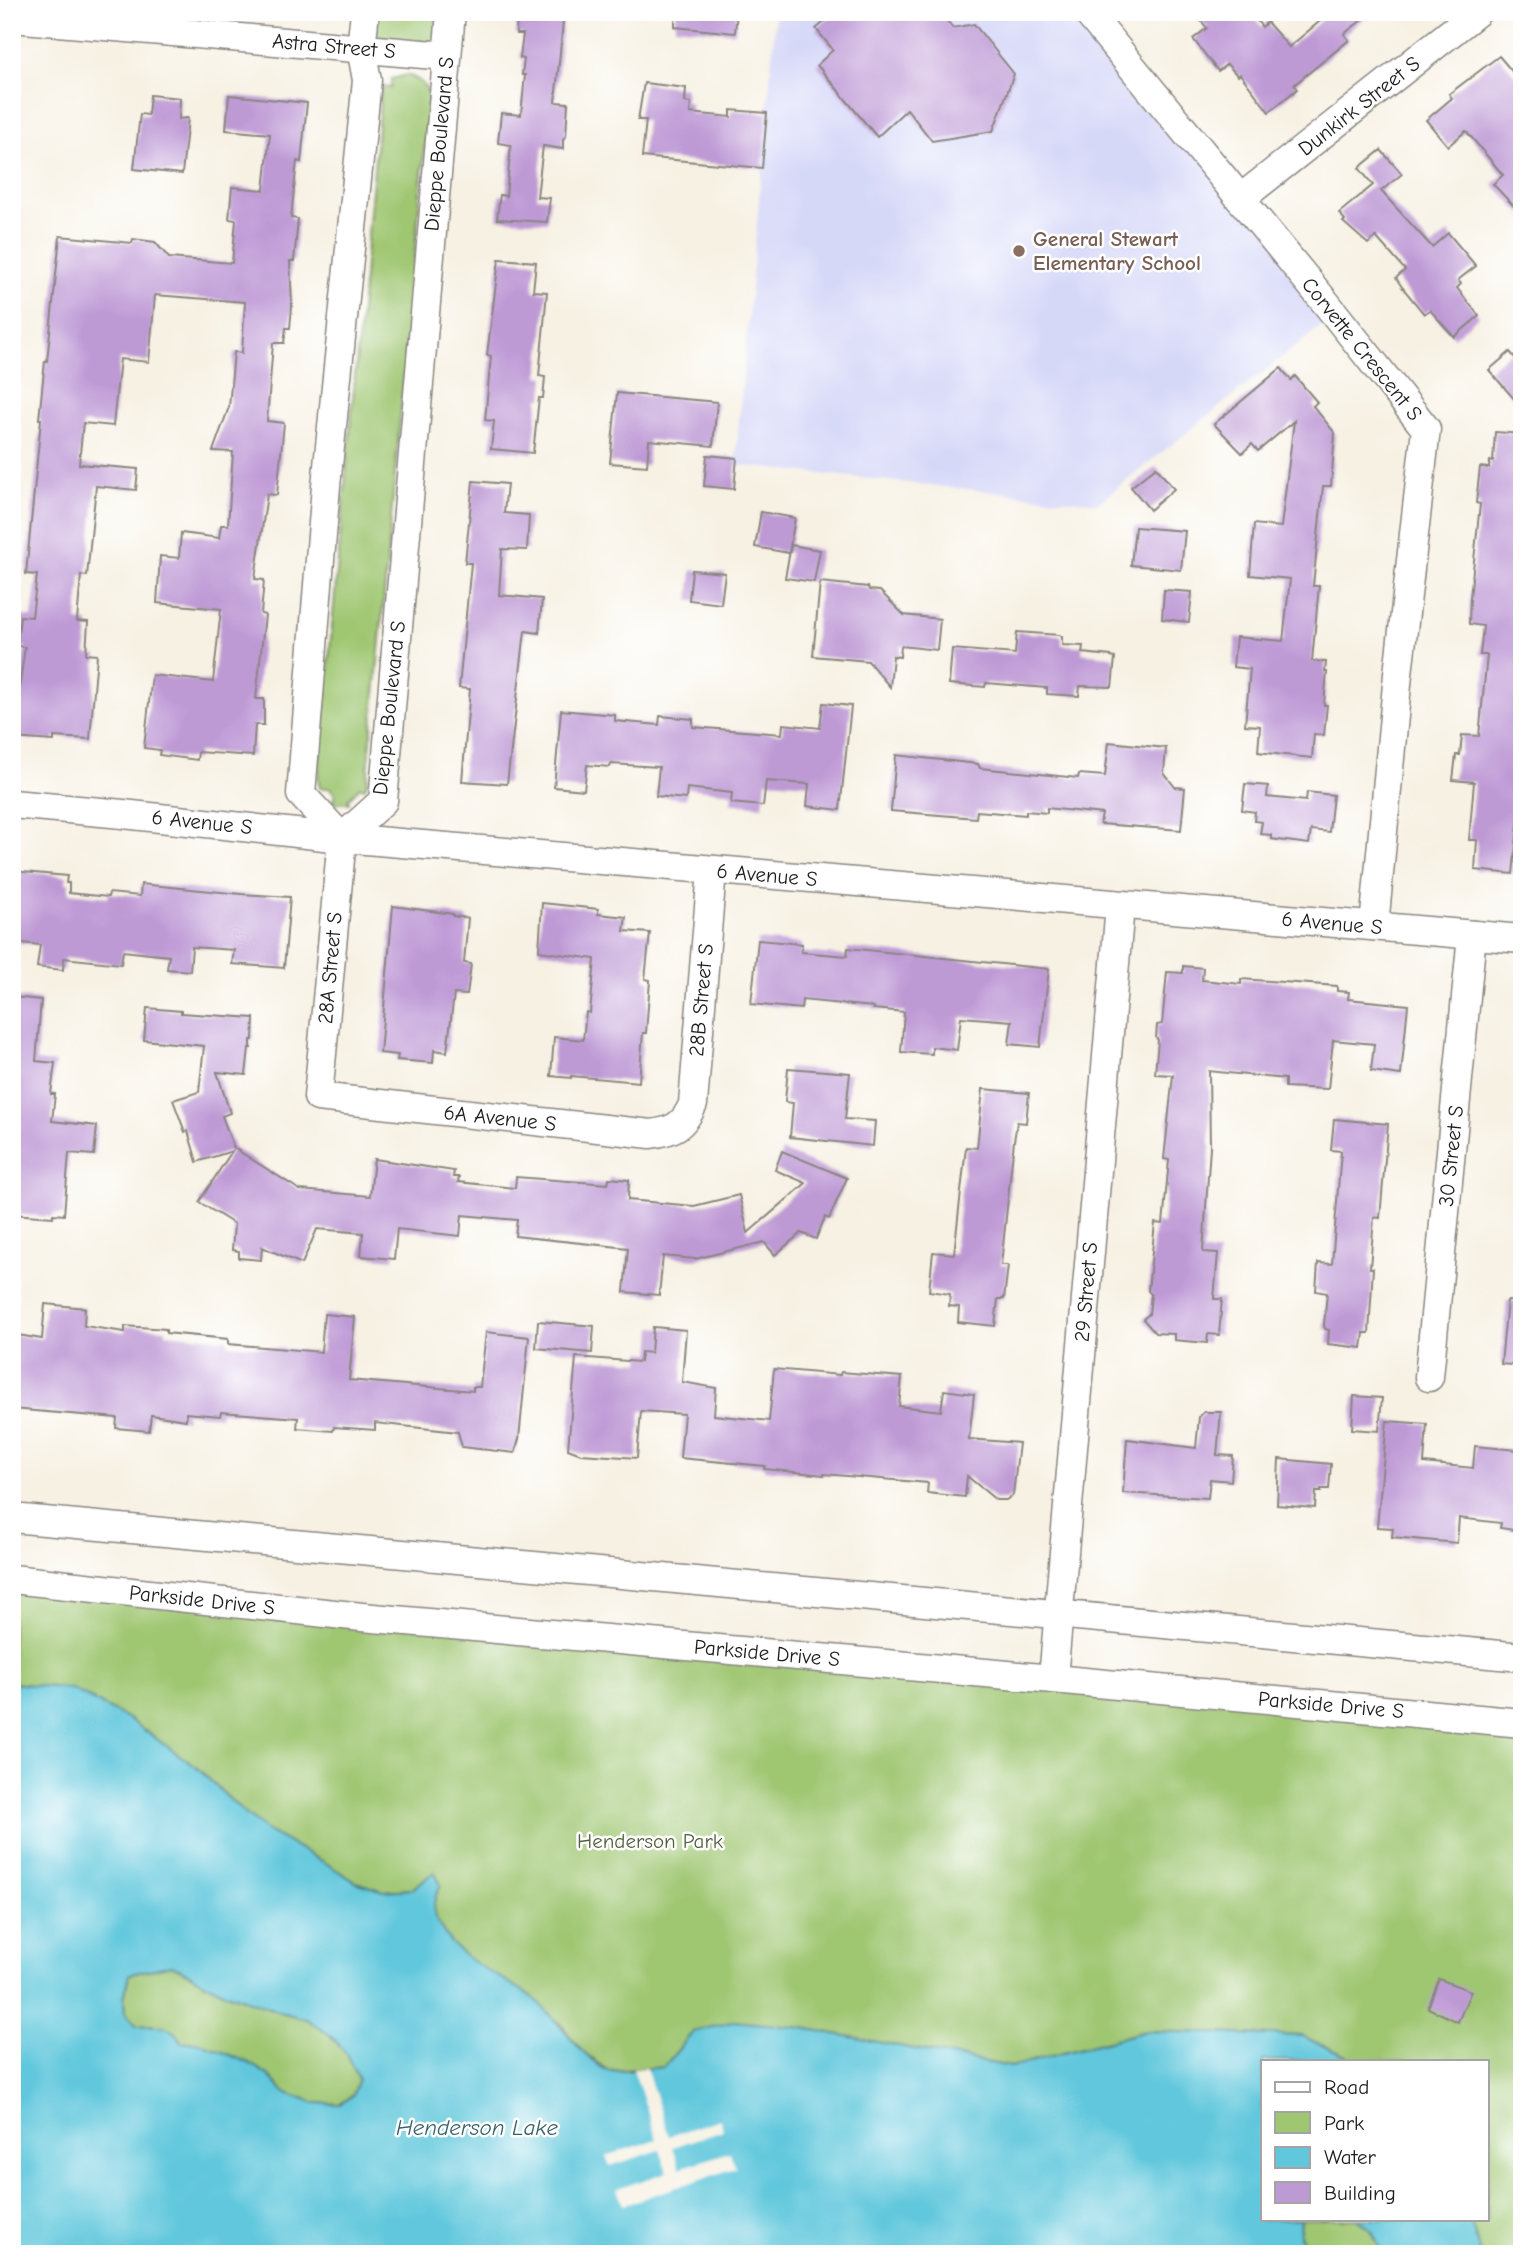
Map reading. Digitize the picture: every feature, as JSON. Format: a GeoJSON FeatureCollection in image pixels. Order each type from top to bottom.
{"type":"FeatureCollection","features":[{"type":"Feature","properties":{"kind":"street"},"geometry":{"type":"LineString","coordinates":[[342,838],[301,794],[327,473],[367,80],[361,48],[365,12]]}},
{"type":"Feature","properties":{"kind":"street","name":"Dieppe Boulevard S"},"geometry":{"type":"LineString","coordinates":[[342,838],[383,801],[451,12]]}},
{"type":"Feature","properties":{"kind":"street","name":"Corvette Crescent S"},"geometry":{"type":"LineString","coordinates":[[1087,12],[1426,429],[1398,674],[1374,926]]}},
{"type":"Feature","properties":{"kind":"street","name":"Dunkirk Street S"},"geometry":{"type":"LineString","coordinates":[[1240,199],[1477,12]]}},
{"type":"Feature","properties":{"kind":"street","name":"Astra Street S"},"geometry":{"type":"LineString","coordinates":[[12,18],[446,56]]}},
{"type":"Feature","properties":{"kind":"street","name":"6 Avenue S"},"geometry":{"type":"LineString","coordinates":[[12,804],[342,838],[1522,939]]}},
{"type":"Feature","properties":{"kind":"street","name":"28A Street S"},"geometry":{"type":"LineString","coordinates":[[318,1097],[342,838]]}},
{"type":"Feature","properties":{"kind":"street","name":"28B Street S"},"geometry":{"type":"LineString","coordinates":[[679,1125],[689,1115],[693,1104],[712,870]]}},
{"type":"Feature","properties":{"kind":"street","name":"29 Street S"},"geometry":{"type":"LineString","coordinates":[[1054,1679],[1120,906]]}},
{"type":"Feature","properties":{"kind":"street","name":"30 Street S"},"geometry":{"type":"LineString","coordinates":[[1429,1377],[1472,935]]}},
{"type":"Feature","properties":{"kind":"street","name":"6A Avenue S"},"geometry":{"type":"LineString","coordinates":[[318,1097],[651,1134],[668,1131],[679,1125]]}},
{"type":"Feature","properties":{"kind":"street"},"geometry":{"type":"LineString","coordinates":[[12,1518],[1522,1657]]}},
{"type":"Feature","properties":{"kind":"street","name":"Parkside Drive S"},"geometry":{"type":"LineString","coordinates":[[12,1580],[362,1617],[1522,1723]]}},
{"type":"Feature","properties":{"kind":"shaded area","name":"General Stewart Elementary School"},"geometry":{"type":"Polygon","coordinates":[[[776,12],[1087,12],[1335,315],[1098,503],[735,465],[776,12]]]}},
{"type":"Feature","properties":{"kind":"green space"},"geometry":{"type":"Polygon","coordinates":[[[365,12],[451,12],[446,56],[361,48],[365,12]]]}},
{"type":"Feature","properties":{"kind":"green space"},"geometry":{"type":"Polygon","coordinates":[[[407,75],[421,83],[429,97],[367,783],[365,788],[360,787],[348,799],[349,803],[332,803],[335,794],[330,788],[320,788],[318,779],[381,92],[384,87],[391,88],[391,79],[407,75]]]}},
{"type":"Feature","properties":{"kind":"green space","name":"Henderson Park"},"geometry":{"type":"Polygon","coordinates":[[[12,1579],[1522,1723],[1522,2254],[1480,2254],[1470,2220],[1488,2220],[1488,2060],[1354,2060],[1302,2036],[1146,2031],[1011,2067],[803,2028],[693,2032],[664,2067],[609,2071],[581,2051],[564,2028],[532,1997],[469,1961],[449,1941],[436,1920],[434,1872],[412,1889],[384,1891],[356,1882],[267,1831],[195,1766],[127,1718],[72,1689],[12,1683],[12,1579]]]}},
{"type":"Feature","properties":{"kind":"green space"},"geometry":{"type":"Polygon","coordinates":[[[172,1965],[221,1991],[306,2019],[330,2035],[345,2052],[360,2079],[353,2095],[340,2104],[316,2103],[284,2092],[268,2075],[192,2042],[182,2043],[153,2025],[137,2026],[125,2013],[124,1998],[130,1974],[172,1965]]]}},
{"type":"Feature","properties":{"kind":"green space"},"geometry":{"type":"Polygon","coordinates":[[[1301,2220],[1358,2220],[1372,2231],[1381,2250],[1380,2254],[1308,2254],[1299,2235],[1301,2220]]]}},
{"type":"Feature","properties":{"kind":"water","name":"Henderson Lake"},"geometry":{"type":"Polygon","coordinates":[[[12,1683],[72,1689],[127,1718],[195,1766],[267,1831],[356,1882],[384,1891],[412,1889],[434,1872],[441,1885],[434,1902],[436,1918],[451,1942],[472,1961],[532,1997],[591,2060],[610,2071],[664,2067],[693,2032],[735,2021],[803,2028],[1011,2067],[1146,2031],[1302,2036],[1354,2060],[1261,2060],[1261,2220],[1301,2220],[1299,2235],[1308,2254],[12,2254],[12,1683]],[[172,1965],[130,1974],[124,1997],[125,2013],[137,2026],[164,2026],[173,2031],[182,2043],[199,2042],[249,2063],[268,2075],[284,2092],[316,2103],[341,2104],[353,2095],[359,2079],[345,2052],[330,2035],[306,2019],[221,1991],[172,1965]]]}},
{"type":"Feature","properties":{"kind":"water"},"geometry":{"type":"Polygon","coordinates":[[[1358,2220],[1470,2220],[1480,2254],[1380,2254],[1381,2250],[1372,2231],[1358,2220]]]}},
{"type":"Feature","properties":{"kind":"pier"},"geometry":{"type":"Polygon","coordinates":[[[646,2068],[669,2136],[720,2119],[723,2130],[673,2147],[680,2168],[730,2152],[735,2168],[623,2205],[617,2189],[668,2172],[660,2150],[610,2166],[606,2156],[657,2139],[633,2069],[646,2068]]]}},
{"type":"Feature","properties":{"kind":"building"},"geometry":{"type":"Polygon","coordinates":[[[517,12],[564,12],[555,102],[568,103],[566,136],[563,139],[563,149],[543,146],[537,197],[550,198],[547,222],[497,219],[500,195],[506,196],[511,145],[498,143],[501,113],[521,115],[525,75],[522,75],[524,59],[520,58],[523,34],[516,34],[517,12]]]}},
{"type":"Feature","properties":{"kind":"building"},"geometry":{"type":"Polygon","coordinates":[[[675,12],[737,12],[735,33],[675,27],[675,12]]]}},
{"type":"Feature","properties":{"kind":"building"},"geometry":{"type":"Polygon","coordinates":[[[836,12],[939,12],[953,28],[974,24],[1014,74],[993,131],[932,141],[907,109],[877,137],[817,65],[833,50],[816,29],[836,12]]]}},
{"type":"Feature","properties":{"kind":"building"},"geometry":{"type":"Polygon","coordinates":[[[1194,12],[1250,12],[1262,27],[1267,22],[1289,47],[1331,12],[1372,12],[1344,34],[1349,40],[1294,85],[1297,89],[1269,112],[1240,74],[1238,76],[1227,64],[1218,71],[1193,39],[1207,28],[1194,12]]]}},
{"type":"Feature","properties":{"kind":"building"},"geometry":{"type":"Polygon","coordinates":[[[1499,56],[1522,83],[1522,215],[1493,184],[1503,175],[1466,131],[1448,146],[1426,120],[1452,98],[1449,94],[1499,56]]]}},
{"type":"Feature","properties":{"kind":"building"},"geometry":{"type":"Polygon","coordinates":[[[644,83],[686,88],[685,102],[691,103],[690,113],[731,117],[731,110],[767,113],[762,168],[642,157],[646,120],[638,120],[644,83]]]}},
{"type":"Feature","properties":{"kind":"building"},"geometry":{"type":"Polygon","coordinates":[[[150,95],[180,98],[179,119],[188,118],[182,174],[134,169],[140,114],[148,115],[150,95]]]}},
{"type":"Feature","properties":{"kind":"building"},"geometry":{"type":"Polygon","coordinates":[[[229,95],[307,103],[301,162],[297,161],[291,218],[298,219],[294,261],[290,261],[290,328],[286,328],[284,343],[273,343],[267,421],[284,423],[277,495],[267,494],[255,579],[264,580],[261,614],[265,615],[256,699],[264,699],[264,725],[255,725],[253,756],[198,752],[197,760],[159,755],[160,750],[144,748],[152,675],[213,682],[221,609],[157,603],[160,556],[179,558],[181,533],[219,538],[221,525],[228,525],[233,452],[213,451],[229,407],[234,352],[242,353],[245,302],[155,295],[149,362],[120,359],[113,426],[83,423],[79,464],[138,469],[136,490],[96,486],[87,576],[81,575],[77,621],[88,622],[86,654],[97,655],[90,739],[54,737],[54,741],[12,738],[15,689],[19,690],[25,647],[17,646],[20,616],[32,617],[37,575],[26,574],[39,419],[60,236],[132,243],[133,239],[155,242],[169,258],[232,263],[236,220],[229,219],[232,187],[264,190],[270,134],[226,130],[229,95]]]}},
{"type":"Feature","properties":{"kind":"building"},"geometry":{"type":"Polygon","coordinates":[[[1381,150],[1402,174],[1381,191],[1432,247],[1448,233],[1476,266],[1458,280],[1461,284],[1457,288],[1479,316],[1454,337],[1430,310],[1424,314],[1402,287],[1396,278],[1405,270],[1376,237],[1368,244],[1343,222],[1345,220],[1339,213],[1373,185],[1359,168],[1381,150]]]}},
{"type":"Feature","properties":{"kind":"building"},"geometry":{"type":"Polygon","coordinates":[[[499,259],[536,262],[533,291],[547,292],[539,376],[545,377],[543,398],[539,398],[533,453],[491,449],[494,421],[485,420],[491,356],[487,355],[499,259]]]}},
{"type":"Feature","properties":{"kind":"building"},"geometry":{"type":"Polygon","coordinates":[[[1510,352],[1522,366],[1522,408],[1489,370],[1510,352]]]}},
{"type":"Feature","properties":{"kind":"building"},"geometry":{"type":"Polygon","coordinates":[[[1281,368],[1291,380],[1295,376],[1317,402],[1313,406],[1335,433],[1331,486],[1323,486],[1313,586],[1319,586],[1312,661],[1326,662],[1324,705],[1327,705],[1324,735],[1314,734],[1312,758],[1258,752],[1260,726],[1245,725],[1250,669],[1233,667],[1236,637],[1283,641],[1290,579],[1250,575],[1254,524],[1281,527],[1294,421],[1258,451],[1252,444],[1242,453],[1214,424],[1281,368]]]}},
{"type":"Feature","properties":{"kind":"building"},"geometry":{"type":"Polygon","coordinates":[[[617,393],[717,402],[713,446],[649,440],[647,466],[610,463],[617,393]]]}},
{"type":"Feature","properties":{"kind":"building"},"geometry":{"type":"Polygon","coordinates":[[[1495,432],[1522,434],[1522,517],[1519,516],[1514,569],[1522,570],[1517,624],[1522,625],[1522,787],[1513,874],[1475,870],[1477,840],[1469,840],[1474,782],[1453,780],[1462,735],[1479,736],[1487,655],[1480,655],[1483,626],[1469,624],[1470,598],[1480,504],[1476,503],[1480,467],[1489,468],[1490,461],[1493,462],[1495,432]]]}},
{"type":"Feature","properties":{"kind":"building"},"geometry":{"type":"Polygon","coordinates":[[[707,455],[737,458],[734,489],[704,486],[707,455]]]}},
{"type":"Feature","properties":{"kind":"building"},"geometry":{"type":"Polygon","coordinates":[[[1156,467],[1174,489],[1150,510],[1131,487],[1156,467]]]}},
{"type":"Feature","properties":{"kind":"building"},"geometry":{"type":"Polygon","coordinates":[[[473,481],[507,484],[504,513],[529,515],[527,550],[502,549],[499,595],[542,599],[539,633],[525,631],[507,784],[462,781],[470,689],[459,688],[471,563],[465,563],[473,481]]]}},
{"type":"Feature","properties":{"kind":"building"},"geometry":{"type":"Polygon","coordinates":[[[761,512],[795,518],[789,553],[755,547],[761,512]]]}},
{"type":"Feature","properties":{"kind":"building"},"geometry":{"type":"Polygon","coordinates":[[[1135,527],[1185,531],[1181,570],[1131,565],[1135,527]]]}},
{"type":"Feature","properties":{"kind":"building"},"geometry":{"type":"Polygon","coordinates":[[[791,545],[820,550],[814,582],[785,578],[791,545]]]}},
{"type":"Feature","properties":{"kind":"building"},"geometry":{"type":"Polygon","coordinates":[[[692,570],[725,573],[721,604],[689,600],[692,570]]]}},
{"type":"Feature","properties":{"kind":"building"},"geometry":{"type":"Polygon","coordinates":[[[820,582],[868,587],[869,590],[880,591],[904,615],[940,619],[937,650],[901,646],[900,657],[893,656],[890,687],[868,661],[813,656],[820,582]]]}},
{"type":"Feature","properties":{"kind":"building"},"geometry":{"type":"Polygon","coordinates":[[[1164,590],[1192,592],[1189,622],[1162,619],[1164,590]]]}},
{"type":"Feature","properties":{"kind":"building"},"geometry":{"type":"Polygon","coordinates":[[[1017,632],[1059,635],[1062,637],[1062,645],[1083,646],[1082,653],[1115,658],[1112,687],[1080,686],[1079,696],[1047,694],[1047,688],[986,683],[985,687],[949,684],[952,649],[1015,654],[1017,632]]]}},
{"type":"Feature","properties":{"kind":"building"},"geometry":{"type":"Polygon","coordinates":[[[823,703],[851,706],[840,810],[807,806],[809,784],[766,781],[763,806],[731,803],[732,793],[687,788],[686,799],[656,796],[659,767],[587,765],[584,790],[554,787],[561,710],[615,715],[615,721],[659,725],[660,716],[693,719],[693,727],[782,734],[783,724],[820,728],[823,703]]]}},
{"type":"Feature","properties":{"kind":"building"},"geometry":{"type":"Polygon","coordinates":[[[1109,742],[1166,748],[1164,773],[1175,787],[1185,788],[1181,830],[1100,824],[1102,814],[1047,808],[1047,813],[1026,811],[1026,815],[977,811],[976,818],[891,811],[896,755],[978,764],[980,768],[1078,778],[1079,774],[1105,776],[1109,742]]]}},
{"type":"Feature","properties":{"kind":"building"},"geometry":{"type":"Polygon","coordinates":[[[1245,784],[1268,786],[1267,797],[1306,801],[1307,792],[1333,795],[1329,832],[1311,830],[1309,844],[1271,839],[1271,835],[1260,834],[1262,822],[1254,821],[1255,812],[1242,810],[1245,784]]]}},
{"type":"Feature","properties":{"kind":"building"},"geometry":{"type":"Polygon","coordinates":[[[12,871],[67,876],[69,893],[108,897],[109,893],[140,896],[141,884],[290,897],[284,968],[232,964],[234,950],[192,947],[190,971],[167,969],[169,956],[123,951],[121,964],[64,958],[63,970],[37,967],[40,945],[12,942],[12,871]]]}},
{"type":"Feature","properties":{"kind":"building"},"geometry":{"type":"Polygon","coordinates":[[[542,903],[598,909],[598,914],[626,917],[624,931],[650,933],[645,979],[650,980],[639,1082],[551,1076],[554,1037],[583,1040],[586,1012],[590,1013],[595,959],[539,951],[542,903]]]}},
{"type":"Feature","properties":{"kind":"building"},"geometry":{"type":"Polygon","coordinates":[[[393,906],[468,918],[464,963],[471,964],[467,995],[454,994],[447,1052],[434,1050],[433,1063],[397,1060],[398,1055],[380,1053],[393,906]]]}},
{"type":"Feature","properties":{"kind":"building"},"geometry":{"type":"Polygon","coordinates":[[[758,940],[802,944],[801,952],[847,956],[848,948],[1049,969],[1040,1047],[1009,1044],[1012,1021],[961,1017],[957,1050],[932,1047],[932,1054],[901,1052],[904,1012],[802,1000],[801,1009],[751,1004],[758,940]]]}},
{"type":"Feature","properties":{"kind":"building"},"geometry":{"type":"Polygon","coordinates":[[[1183,966],[1203,968],[1202,980],[1241,984],[1241,979],[1337,986],[1337,991],[1349,992],[1348,999],[1408,1005],[1401,1075],[1371,1071],[1374,1044],[1333,1040],[1328,1089],[1285,1087],[1285,1079],[1209,1071],[1210,1147],[1203,1252],[1218,1253],[1214,1299],[1222,1299],[1219,1335],[1208,1334],[1207,1343],[1174,1340],[1174,1334],[1155,1333],[1143,1319],[1149,1314],[1151,1294],[1148,1291],[1155,1223],[1163,1224],[1169,1160],[1164,1159],[1173,1075],[1155,1074],[1157,1025],[1162,1024],[1167,972],[1183,973],[1183,966]]]}},
{"type":"Feature","properties":{"kind":"building"},"geometry":{"type":"Polygon","coordinates":[[[12,997],[41,1000],[36,1061],[55,1063],[51,1094],[55,1094],[52,1121],[97,1126],[94,1155],[69,1153],[64,1215],[53,1214],[53,1217],[12,1214],[12,997]]]}},
{"type":"Feature","properties":{"kind":"building"},"geometry":{"type":"Polygon","coordinates":[[[147,1008],[254,1018],[246,1075],[217,1072],[230,1113],[222,1116],[234,1148],[300,1190],[370,1196],[374,1159],[454,1171],[453,1177],[459,1177],[458,1182],[515,1188],[516,1177],[608,1184],[609,1178],[629,1180],[628,1200],[694,1206],[739,1195],[748,1233],[806,1183],[775,1170],[782,1151],[847,1178],[829,1219],[825,1217],[816,1239],[801,1233],[775,1255],[764,1242],[695,1259],[663,1256],[659,1295],[624,1292],[628,1248],[515,1236],[517,1220],[462,1215],[460,1236],[397,1229],[394,1259],[361,1256],[363,1233],[317,1229],[302,1264],[262,1247],[261,1260],[239,1258],[239,1251],[232,1250],[234,1224],[199,1202],[232,1151],[197,1162],[188,1131],[185,1132],[173,1100],[199,1092],[204,1046],[144,1040],[147,1008]]]}},
{"type":"Feature","properties":{"kind":"building"},"geometry":{"type":"Polygon","coordinates":[[[788,1068],[850,1073],[845,1119],[875,1121],[873,1146],[790,1137],[793,1103],[785,1102],[788,1068]]]}},
{"type":"Feature","properties":{"kind":"building"},"geometry":{"type":"Polygon","coordinates":[[[983,1089],[1029,1093],[1026,1123],[1017,1122],[1014,1141],[1001,1265],[1008,1265],[1004,1299],[998,1299],[995,1326],[958,1322],[959,1307],[949,1306],[950,1294],[929,1291],[933,1252],[954,1254],[966,1147],[977,1148],[983,1089]]]}},
{"type":"Feature","properties":{"kind":"building"},"geometry":{"type":"Polygon","coordinates":[[[1334,1119],[1388,1124],[1380,1218],[1374,1217],[1369,1333],[1364,1333],[1362,1348],[1328,1344],[1329,1330],[1325,1329],[1324,1325],[1327,1293],[1316,1291],[1318,1263],[1332,1264],[1341,1151],[1331,1150],[1334,1119]]]}},
{"type":"Feature","properties":{"kind":"building"},"geometry":{"type":"Polygon","coordinates":[[[1507,1301],[1522,1302],[1522,1366],[1501,1364],[1507,1301]]]}},
{"type":"Feature","properties":{"kind":"building"},"geometry":{"type":"Polygon","coordinates":[[[45,1304],[85,1308],[84,1326],[125,1332],[125,1326],[166,1329],[166,1333],[228,1339],[228,1344],[321,1352],[324,1314],[355,1317],[349,1380],[473,1391],[473,1387],[480,1387],[486,1332],[529,1337],[519,1439],[515,1453],[462,1447],[458,1432],[375,1423],[375,1430],[334,1427],[333,1431],[297,1428],[298,1418],[221,1412],[220,1416],[186,1413],[186,1420],[151,1415],[149,1431],[116,1428],[117,1418],[12,1409],[12,1334],[42,1339],[45,1304]]]}},
{"type":"Feature","properties":{"kind":"building"},"geometry":{"type":"Polygon","coordinates":[[[538,1321],[594,1326],[592,1353],[536,1348],[538,1321]]]}},
{"type":"Feature","properties":{"kind":"building"},"geometry":{"type":"Polygon","coordinates":[[[653,1327],[686,1330],[682,1382],[716,1388],[714,1415],[769,1421],[774,1369],[902,1377],[899,1406],[941,1411],[944,1390],[974,1394],[969,1439],[1019,1443],[1013,1495],[1006,1500],[996,1500],[967,1476],[965,1497],[927,1493],[928,1483],[764,1469],[765,1466],[680,1458],[684,1414],[641,1411],[637,1458],[581,1454],[568,1449],[576,1357],[640,1362],[641,1352],[651,1353],[653,1327]]]}},
{"type":"Feature","properties":{"kind":"building"},"geometry":{"type":"Polygon","coordinates":[[[1354,1396],[1382,1398],[1379,1431],[1352,1429],[1354,1396]]]}},
{"type":"Feature","properties":{"kind":"building"},"geometry":{"type":"Polygon","coordinates":[[[1204,1412],[1221,1412],[1217,1455],[1233,1456],[1231,1481],[1210,1479],[1208,1498],[1123,1493],[1127,1439],[1196,1448],[1199,1417],[1204,1412]]]}},
{"type":"Feature","properties":{"kind":"building"},"geometry":{"type":"Polygon","coordinates":[[[1387,1421],[1427,1424],[1424,1463],[1473,1468],[1475,1446],[1518,1450],[1518,1453],[1522,1453],[1522,1531],[1500,1528],[1501,1523],[1459,1518],[1457,1543],[1392,1537],[1393,1528],[1377,1527],[1387,1421]]]}},
{"type":"Feature","properties":{"kind":"building"},"geometry":{"type":"Polygon","coordinates":[[[1279,1459],[1331,1464],[1329,1489],[1316,1492],[1315,1508],[1277,1505],[1279,1459]]]}},
{"type":"Feature","properties":{"kind":"building"},"geometry":{"type":"Polygon","coordinates":[[[1439,1979],[1471,1991],[1458,2022],[1428,2008],[1439,1979]]]}},
{"type":"Feature","properties":{"kind":"place","name":"General Stewart Elementary School"},"geometry":{"type":"Point","coordinates":[1019,251]}}]}
